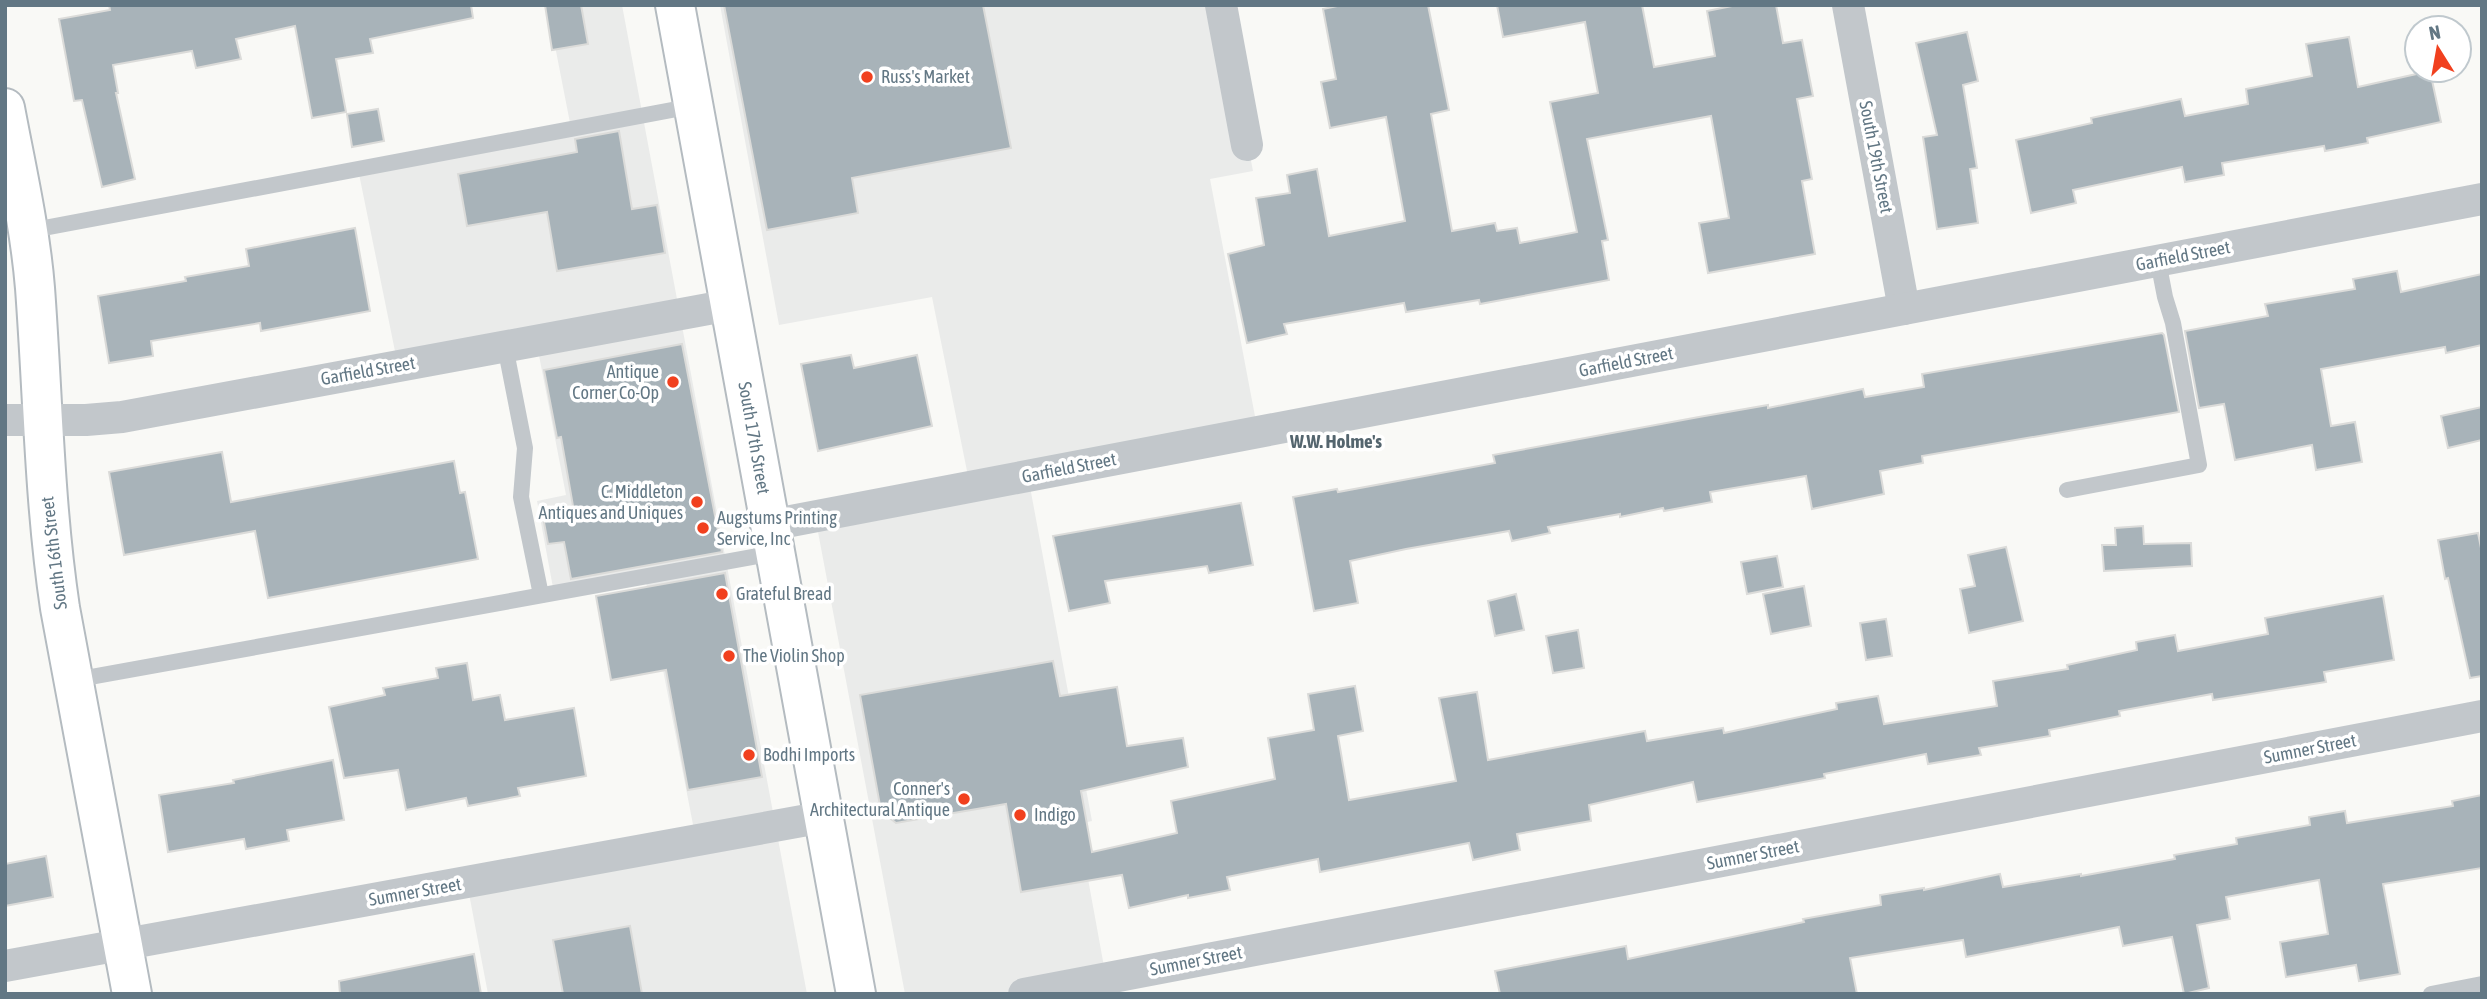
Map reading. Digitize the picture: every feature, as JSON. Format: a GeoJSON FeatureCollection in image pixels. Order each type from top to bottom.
{"type":"FeatureCollection","features":[{"type":"Feature","properties":{"kind":"main road","name":"South 17th Street"},"geometry":{"type":"LineString","coordinates":[[675,5],[856,994]]}},
{"type":"Feature","properties":{"kind":"main road","name":"South 16th Street"},"geometry":{"type":"LineString","coordinates":[[5,108],[10,166],[28,231],[34,286],[24,420],[51,543],[132,994]]}},
{"type":"Feature","properties":{"kind":"street"},"geometry":{"type":"LineString","coordinates":[[1221,5],[1247,145]]}},
{"type":"Feature","properties":{"kind":"street","name":"South 19th Street"},"geometry":{"type":"LineString","coordinates":[[1848,5],[1904,309]]}},
{"type":"Feature","properties":{"kind":"street","name":"Garfield Street"},"geometry":{"type":"LineString","coordinates":[[773,539],[1904,309],[2482,199]]}},
{"type":"Feature","properties":{"kind":"street","name":"Garfield Street"},"geometry":{"type":"LineString","coordinates":[[24,420],[86,420],[122,416],[730,305]]}},
{"type":"Feature","properties":{"kind":"street","name":"Sumner Street"},"geometry":{"type":"LineString","coordinates":[[1024,994],[2482,716]]}},
{"type":"Feature","properties":{"kind":"street","name":"Sumner Street"},"geometry":{"type":"LineString","coordinates":[[5,966],[824,817]]}},
{"type":"Feature","properties":{"kind":"lane"},"geometry":{"type":"LineString","coordinates":[[28,231],[693,106]]}},
{"type":"Feature","properties":{"kind":"lane"},"geometry":{"type":"LineString","coordinates":[[2067,490],[2199,465],[2173,323],[2158,261]]}},
{"type":"Feature","properties":{"kind":"lane"},"geometry":{"type":"LineString","coordinates":[[505,346],[525,448],[521,497],[541,596]]}},
{"type":"Feature","properties":{"kind":"lane"},"geometry":{"type":"LineString","coordinates":[[74,680],[541,596],[773,539]]}},
{"type":"Feature","properties":{"kind":"lane"},"geometry":{"type":"LineString","coordinates":[[2431,994],[2482,984]]}},
{"type":"Feature","properties":{"kind":"shaded area"},"geometry":{"type":"Polygon","coordinates":[[[547,5],[622,5],[807,994],[488,994],[467,883],[696,840],[645,577],[554,593],[537,501],[566,495],[536,340],[398,366],[358,169],[571,128],[547,5]]]}},
{"type":"Feature","properties":{"kind":"shaded area"},"geometry":{"type":"Polygon","coordinates":[[[720,5],[1221,5],[1253,171],[1210,179],[1258,432],[1028,476],[1092,821],[1078,824],[1109,994],[905,994],[815,516],[970,486],[932,297],[779,325],[720,5]]]}},
{"type":"Feature","properties":{"kind":"building"},"geometry":{"type":"Polygon","coordinates":[[[109,5],[471,5],[473,18],[370,39],[373,53],[336,59],[346,112],[312,118],[295,26],[236,39],[241,59],[196,68],[192,51],[113,65],[116,93],[135,179],[102,187],[82,100],[74,101],[59,19],[110,10],[109,5]]]}},
{"type":"Feature","properties":{"kind":"building"},"geometry":{"type":"Polygon","coordinates":[[[545,5],[581,5],[588,44],[552,50],[545,5]]]}},
{"type":"Feature","properties":{"kind":"building","name":"Russ's Market"},"geometry":{"type":"Polygon","coordinates":[[[724,5],[983,5],[1011,148],[852,178],[858,213],[767,230],[724,5]]]}},
{"type":"Feature","properties":{"kind":"building"},"geometry":{"type":"Polygon","coordinates":[[[1342,5],[1428,5],[1449,110],[1431,114],[1452,231],[1495,223],[1497,231],[1517,228],[1520,243],[1577,232],[1550,102],[1598,93],[1585,22],[1503,37],[1497,5],[1642,5],[1654,67],[1715,56],[1707,11],[1737,5],[1776,5],[1783,43],[1802,40],[1813,96],[1797,99],[1812,179],[1802,181],[1815,254],[1708,273],[1699,223],[1729,218],[1711,116],[1587,139],[1608,240],[1602,241],[1609,280],[1480,304],[1479,300],[1406,312],[1404,303],[1284,324],[1287,334],[1247,343],[1228,254],[1264,245],[1256,198],[1290,193],[1287,175],[1317,169],[1329,236],[1405,221],[1386,117],[1330,128],[1321,82],[1336,79],[1323,9],[1342,5]]]}},
{"type":"Feature","properties":{"kind":"building"},"geometry":{"type":"Polygon","coordinates":[[[1967,32],[1978,81],[1963,85],[1977,168],[1970,169],[1978,223],[1937,229],[1923,137],[1937,135],[1916,43],[1967,32]]]}},
{"type":"Feature","properties":{"kind":"building"},"geometry":{"type":"Polygon","coordinates":[[[2349,37],[2358,87],[2403,77],[2403,84],[2433,84],[2441,122],[2367,138],[2368,143],[2325,151],[2324,146],[2222,163],[2224,175],[2185,182],[2182,167],[2073,190],[2076,203],[2031,213],[2016,140],[2092,123],[2091,118],[2181,99],[2185,116],[2248,104],[2246,89],[2312,76],[2306,44],[2349,37]]]}},
{"type":"Feature","properties":{"kind":"building"},"geometry":{"type":"Polygon","coordinates":[[[378,109],[384,141],[352,147],[347,114],[378,109]]]}},
{"type":"Feature","properties":{"kind":"building"},"geometry":{"type":"Polygon","coordinates":[[[619,131],[632,209],[657,205],[665,253],[557,271],[547,212],[467,226],[458,174],[577,152],[575,139],[619,131]]]}},
{"type":"Feature","properties":{"kind":"building"},"geometry":{"type":"Polygon","coordinates":[[[355,228],[370,311],[261,331],[260,323],[151,341],[153,356],[109,363],[98,296],[186,281],[185,277],[249,266],[246,249],[355,228]]]}},
{"type":"Feature","properties":{"kind":"building"},"geometry":{"type":"Polygon","coordinates":[[[2397,271],[2401,292],[2482,274],[2482,345],[2446,353],[2445,347],[2321,369],[2331,426],[2355,422],[2362,462],[2316,470],[2312,445],[2235,460],[2224,404],[2199,408],[2185,331],[2268,316],[2265,304],[2355,289],[2353,279],[2397,271]]]}},
{"type":"Feature","properties":{"kind":"building"},"geometry":{"type":"Polygon","coordinates":[[[2162,333],[2179,412],[1922,456],[1923,463],[1880,471],[1884,494],[1812,509],[1806,476],[1710,492],[1712,502],[1548,527],[1550,533],[1512,541],[1509,531],[1350,561],[1358,603],[1314,611],[1293,497],[1337,489],[1338,492],[1495,463],[1493,455],[1699,417],[1768,405],[1768,408],[1863,389],[1865,397],[1924,387],[1922,374],[2162,333]]]}},
{"type":"Feature","properties":{"kind":"building"},"geometry":{"type":"Polygon","coordinates":[[[682,344],[722,552],[571,579],[564,542],[548,544],[543,517],[551,516],[550,511],[573,506],[561,437],[557,438],[544,370],[682,344]]]}},
{"type":"Feature","properties":{"kind":"building"},"geometry":{"type":"Polygon","coordinates":[[[851,355],[854,368],[917,355],[932,426],[818,451],[801,364],[851,355]]]}},
{"type":"Feature","properties":{"kind":"building"},"geometry":{"type":"Polygon","coordinates":[[[2482,407],[2482,440],[2448,448],[2441,416],[2482,407]]]}},
{"type":"Feature","properties":{"kind":"building"},"geometry":{"type":"Polygon","coordinates":[[[222,452],[231,502],[454,461],[460,493],[465,492],[478,559],[268,598],[255,531],[124,555],[109,472],[222,452]]]}},
{"type":"Feature","properties":{"kind":"building"},"geometry":{"type":"Polygon","coordinates":[[[1241,503],[1253,565],[1209,573],[1207,566],[1105,581],[1110,603],[1069,611],[1053,536],[1241,503]]]}},
{"type":"Feature","properties":{"kind":"building"},"geometry":{"type":"Polygon","coordinates":[[[2143,526],[2144,544],[2191,543],[2192,566],[2104,571],[2102,545],[2116,545],[2115,528],[2143,526]]]}},
{"type":"Feature","properties":{"kind":"building"},"geometry":{"type":"Polygon","coordinates":[[[2478,533],[2482,553],[2482,676],[2470,678],[2438,540],[2478,533]]]}},
{"type":"Feature","properties":{"kind":"building"},"geometry":{"type":"Polygon","coordinates":[[[2006,547],[2023,621],[1969,633],[1960,589],[1975,586],[1968,555],[2006,547]]]}},
{"type":"Feature","properties":{"kind":"building"},"geometry":{"type":"Polygon","coordinates":[[[1777,556],[1783,587],[1747,594],[1741,562],[1777,556]]]}},
{"type":"Feature","properties":{"kind":"building"},"geometry":{"type":"Polygon","coordinates":[[[725,573],[762,777],[688,790],[666,670],[611,680],[596,596],[725,573]]]}},
{"type":"Feature","properties":{"kind":"building"},"geometry":{"type":"Polygon","coordinates":[[[1804,586],[1811,626],[1771,634],[1763,594],[1804,586]]]}},
{"type":"Feature","properties":{"kind":"building"},"geometry":{"type":"Polygon","coordinates":[[[1516,594],[1524,630],[1495,636],[1488,601],[1516,594]]]}},
{"type":"Feature","properties":{"kind":"building"},"geometry":{"type":"Polygon","coordinates":[[[2383,596],[2394,660],[2324,672],[2326,682],[2213,700],[2212,694],[2119,711],[2120,716],[2049,730],[2050,736],[1979,748],[1981,755],[1928,764],[1926,754],[1824,774],[1825,778],[1697,802],[1693,782],[1589,805],[1591,821],[1517,834],[1520,850],[1473,860],[1469,843],[1320,872],[1318,859],[1227,877],[1230,890],[1188,898],[1188,895],[1129,908],[1122,875],[1021,892],[1006,804],[896,823],[881,811],[860,695],[1053,661],[1060,696],[1117,687],[1127,746],[1183,738],[1188,767],[1081,791],[1092,852],[1177,833],[1171,801],[1275,779],[1268,738],[1314,730],[1308,694],[1355,686],[1363,731],[1338,736],[1349,800],[1456,781],[1439,698],[1477,692],[1488,760],[1645,731],[1647,741],[1723,728],[1724,733],[1837,709],[1836,703],[1878,696],[1884,724],[1997,706],[1993,681],[2068,669],[2067,665],[2137,650],[2136,642],[2175,635],[2178,651],[2268,634],[2265,618],[2383,596]]]}},
{"type":"Feature","properties":{"kind":"building"},"geometry":{"type":"Polygon","coordinates":[[[1886,619],[1892,656],[1866,660],[1860,623],[1886,619]]]}},
{"type":"Feature","properties":{"kind":"building"},"geometry":{"type":"Polygon","coordinates":[[[1578,630],[1584,668],[1553,673],[1546,636],[1578,630]]]}},
{"type":"Feature","properties":{"kind":"building"},"geometry":{"type":"Polygon","coordinates":[[[467,663],[473,700],[500,695],[505,720],[574,708],[586,776],[518,788],[520,796],[468,806],[466,798],[406,810],[398,770],[344,778],[329,707],[385,695],[383,688],[438,678],[436,668],[467,663]]]}},
{"type":"Feature","properties":{"kind":"building"},"geometry":{"type":"Polygon","coordinates":[[[333,760],[344,820],[287,830],[289,841],[246,849],[244,839],[168,852],[159,795],[234,783],[233,780],[333,760]]]}},
{"type":"Feature","properties":{"kind":"building"},"geometry":{"type":"Polygon","coordinates":[[[2482,795],[2482,868],[2383,884],[2400,974],[2359,981],[2356,965],[2286,977],[2280,942],[2328,934],[2319,880],[2226,897],[2230,919],[2197,925],[2209,988],[2184,994],[2172,937],[2123,946],[2119,927],[1966,957],[1963,940],[1850,958],[1857,994],[1500,994],[1495,971],[1626,946],[1628,959],[1804,922],[1803,919],[1881,905],[1880,895],[1924,890],[2000,874],[2003,887],[2081,876],[2175,859],[2174,855],[2237,844],[2236,838],[2310,825],[2309,817],[2345,811],[2347,823],[2453,806],[2452,801],[2482,795]]]}},
{"type":"Feature","properties":{"kind":"building"},"geometry":{"type":"Polygon","coordinates":[[[46,856],[53,897],[5,906],[5,864],[46,856]]]}},
{"type":"Feature","properties":{"kind":"building"},"geometry":{"type":"Polygon","coordinates":[[[630,926],[642,994],[563,994],[553,940],[630,926]]]}},
{"type":"Feature","properties":{"kind":"building"},"geometry":{"type":"Polygon","coordinates":[[[474,954],[481,994],[340,994],[339,981],[474,954]]]}},
{"type":"Feature","properties":{"kind":"place","name":"Russ's Market"},"geometry":{"type":"Point","coordinates":[867,77]}},
{"type":"Feature","properties":{"kind":"place","name":"Antique Corner Co-Op"},"geometry":{"type":"Point","coordinates":[673,382]}},
{"type":"Feature","properties":{"kind":"place","name":"C. Middleton Antiques and Uniques"},"geometry":{"type":"Point","coordinates":[697,502]}},
{"type":"Feature","properties":{"kind":"place","name":"Augstums Printing Service, Inc"},"geometry":{"type":"Point","coordinates":[703,528]}},
{"type":"Feature","properties":{"kind":"place","name":"Grateful Bread"},"geometry":{"type":"Point","coordinates":[722,594]}},
{"type":"Feature","properties":{"kind":"place","name":"The Violin Shop"},"geometry":{"type":"Point","coordinates":[729,656]}},
{"type":"Feature","properties":{"kind":"place","name":"Bodhi Imports"},"geometry":{"type":"Point","coordinates":[749,755]}},
{"type":"Feature","properties":{"kind":"place","name":"Conner's Architectural Antique"},"geometry":{"type":"Point","coordinates":[964,799]}},
{"type":"Feature","properties":{"kind":"place","name":"Indigo"},"geometry":{"type":"Point","coordinates":[1020,815]}},
{"type":"Feature","properties":{"kind":"district","name":"W.W. Holme's"},"geometry":{"type":"Point","coordinates":[1336,441]}}]}
